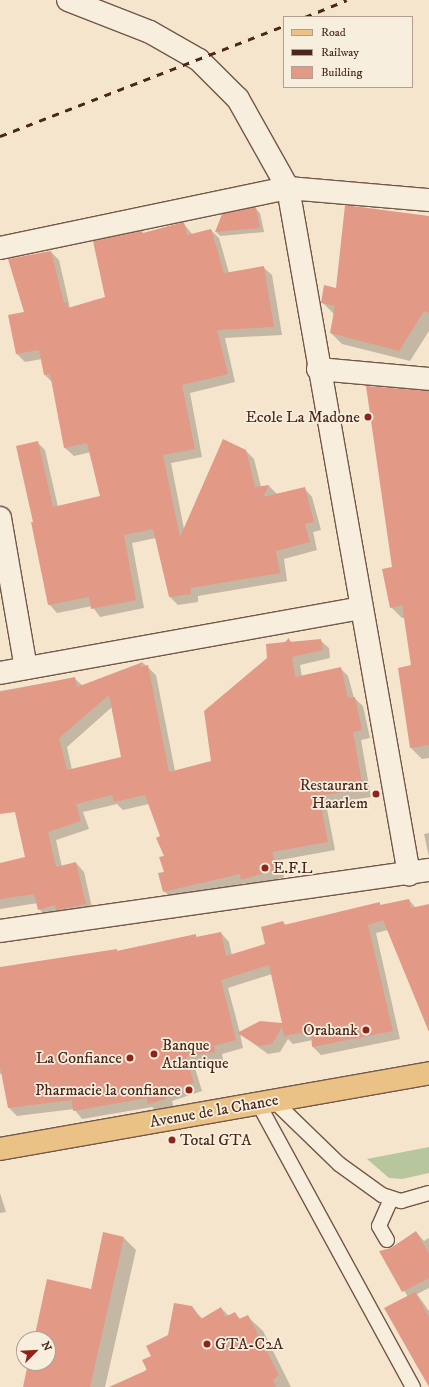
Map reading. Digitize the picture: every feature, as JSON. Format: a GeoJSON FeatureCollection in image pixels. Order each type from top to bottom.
{"type":"FeatureCollection","features":[{"type":"Feature","properties":{"kind":"main road","name":"Avenue de la Chance"},"geometry":{"type":"LineString","coordinates":[[0,1149],[429,1073]]}},
{"type":"Feature","properties":{"kind":"street"},"geometry":{"type":"LineString","coordinates":[[0,930],[419,872],[360,608],[288,188],[238,99],[199,60],[150,32],[68,0]]}},
{"type":"Feature","properties":{"kind":"street"},"geometry":{"type":"LineString","coordinates":[[0,248],[288,188],[429,200]]}},
{"type":"Feature","properties":{"kind":"street"},"geometry":{"type":"LineString","coordinates":[[318,368],[429,378]]}},
{"type":"Feature","properties":{"kind":"street"},"geometry":{"type":"LineString","coordinates":[[0,518],[26,668]]}},
{"type":"Feature","properties":{"kind":"street"},"geometry":{"type":"LineString","coordinates":[[0,673],[360,608]]}},
{"type":"Feature","properties":{"kind":"lane"},"geometry":{"type":"LineString","coordinates":[[265,1102],[339,1164],[391,1199],[401,1201],[426,1198]]}},
{"type":"Feature","properties":{"kind":"lane"},"geometry":{"type":"LineString","coordinates":[[265,1102],[413,1387]]}},
{"type":"Feature","properties":{"kind":"lane"},"geometry":{"type":"LineString","coordinates":[[387,1240],[379,1226],[391,1199]]}},
{"type":"Feature","properties":{"kind":"green space"},"geometry":{"type":"Polygon","coordinates":[[[429,1147],[429,1173],[402,1179],[389,1178],[367,1159],[429,1147]]]}},
{"type":"Feature","properties":{"kind":"building"},"geometry":{"type":"Polygon","coordinates":[[[345,205],[429,216],[429,313],[424,311],[399,351],[330,333],[335,306],[321,303],[324,285],[336,288],[345,205]]]}},
{"type":"Feature","properties":{"kind":"building"},"geometry":{"type":"Polygon","coordinates":[[[256,207],[260,228],[215,232],[222,214],[256,207]]]}},
{"type":"Feature","properties":{"kind":"building"},"geometry":{"type":"Polygon","coordinates":[[[184,222],[187,235],[211,229],[224,273],[264,266],[274,327],[217,330],[228,374],[182,385],[195,449],[163,455],[180,537],[223,439],[246,450],[255,487],[269,485],[263,497],[305,487],[314,522],[305,524],[310,542],[276,551],[280,573],[190,588],[191,594],[169,597],[153,529],[124,535],[136,600],[91,609],[89,597],[48,605],[31,522],[33,522],[16,446],[38,441],[53,507],[100,496],[87,443],[64,448],[50,374],[44,375],[39,350],[16,354],[8,315],[24,312],[8,259],[51,251],[64,303],[67,302],[68,308],[105,297],[93,241],[142,231],[143,233],[184,222]]]}},
{"type":"Feature","properties":{"kind":"building"},"geometry":{"type":"Polygon","coordinates":[[[366,386],[429,391],[429,745],[410,748],[398,668],[411,665],[402,605],[390,608],[382,569],[392,567],[366,386]]]}},
{"type":"Feature","properties":{"kind":"building"},"geometry":{"type":"Polygon","coordinates":[[[289,638],[290,642],[321,639],[323,650],[292,657],[295,677],[341,667],[348,698],[355,697],[362,730],[353,732],[363,789],[319,796],[328,842],[272,852],[277,869],[241,880],[240,874],[163,892],[158,873],[164,872],[159,857],[164,856],[156,838],[160,836],[145,795],[114,802],[112,795],[76,804],[81,821],[48,832],[56,867],[76,862],[86,904],[56,910],[55,905],[38,910],[34,894],[0,899],[0,863],[25,857],[15,812],[0,814],[0,692],[75,677],[77,687],[143,662],[140,667],[148,665],[169,772],[211,761],[204,711],[267,658],[266,644],[285,642],[289,638]],[[109,695],[59,738],[67,770],[121,757],[109,695]]]}},
{"type":"Feature","properties":{"kind":"building"},"geometry":{"type":"Polygon","coordinates":[[[409,899],[411,908],[429,904],[429,1032],[383,920],[368,925],[393,1031],[312,1047],[311,1031],[284,1036],[282,1027],[272,1044],[259,1046],[237,1033],[260,1021],[282,1023],[269,965],[221,980],[236,1040],[214,1046],[215,1052],[186,1057],[194,1083],[164,1092],[166,1099],[148,1104],[147,1098],[73,1111],[72,1100],[8,1108],[0,1067],[0,967],[117,949],[117,951],[196,934],[196,937],[221,932],[226,956],[265,944],[261,927],[283,921],[284,925],[380,902],[380,905],[409,899]]]}},
{"type":"Feature","properties":{"kind":"building"},"geometry":{"type":"Polygon","coordinates":[[[416,1231],[429,1254],[429,1278],[402,1292],[379,1251],[391,1248],[416,1231]]]}},
{"type":"Feature","properties":{"kind":"building"},"geometry":{"type":"Polygon","coordinates":[[[103,1232],[124,1237],[90,1387],[23,1387],[26,1371],[56,1371],[56,1331],[36,1331],[47,1279],[91,1289],[103,1232]]]}},
{"type":"Feature","properties":{"kind":"building"},"geometry":{"type":"Polygon","coordinates":[[[415,1292],[429,1317],[429,1387],[384,1308],[415,1292]]]}},
{"type":"Feature","properties":{"kind":"building","name":"GTA-C2A"},"geometry":{"type":"Polygon","coordinates":[[[174,1303],[192,1306],[201,1319],[221,1307],[225,1317],[235,1312],[239,1319],[248,1315],[279,1375],[273,1380],[276,1387],[109,1387],[147,1370],[142,1360],[151,1356],[146,1346],[168,1335],[174,1303]]]}},
{"type":"Feature","properties":{"kind":"railway"},"geometry":{"type":"LineString","coordinates":[[307,16],[347,0]]}},
{"type":"Feature","properties":{"kind":"railway"},"geometry":{"type":"LineString","coordinates":[[0,136],[283,26]]}},
{"type":"Feature","properties":{"kind":"place","name":"Ecole La Madone"},"geometry":{"type":"Point","coordinates":[368,417]}},
{"type":"Feature","properties":{"kind":"place","name":"Restaurant Haarlem"},"geometry":{"type":"Point","coordinates":[376,794]}},
{"type":"Feature","properties":{"kind":"place","name":"E.F.L"},"geometry":{"type":"Point","coordinates":[265,868]}},
{"type":"Feature","properties":{"kind":"place","name":"Orabank"},"geometry":{"type":"Point","coordinates":[366,1030]}},
{"type":"Feature","properties":{"kind":"place","name":"Banque Atlantique"},"geometry":{"type":"Point","coordinates":[154,1054]}},
{"type":"Feature","properties":{"kind":"place","name":"La Confiance"},"geometry":{"type":"Point","coordinates":[130,1058]}},
{"type":"Feature","properties":{"kind":"place","name":"Pharmacie la confiance"},"geometry":{"type":"Point","coordinates":[189,1090]}},
{"type":"Feature","properties":{"kind":"place","name":"Total GTA"},"geometry":{"type":"Point","coordinates":[172,1140]}},
{"type":"Feature","properties":{"kind":"place","name":"GTA-C2A"},"geometry":{"type":"Point","coordinates":[207,1344]}}]}
